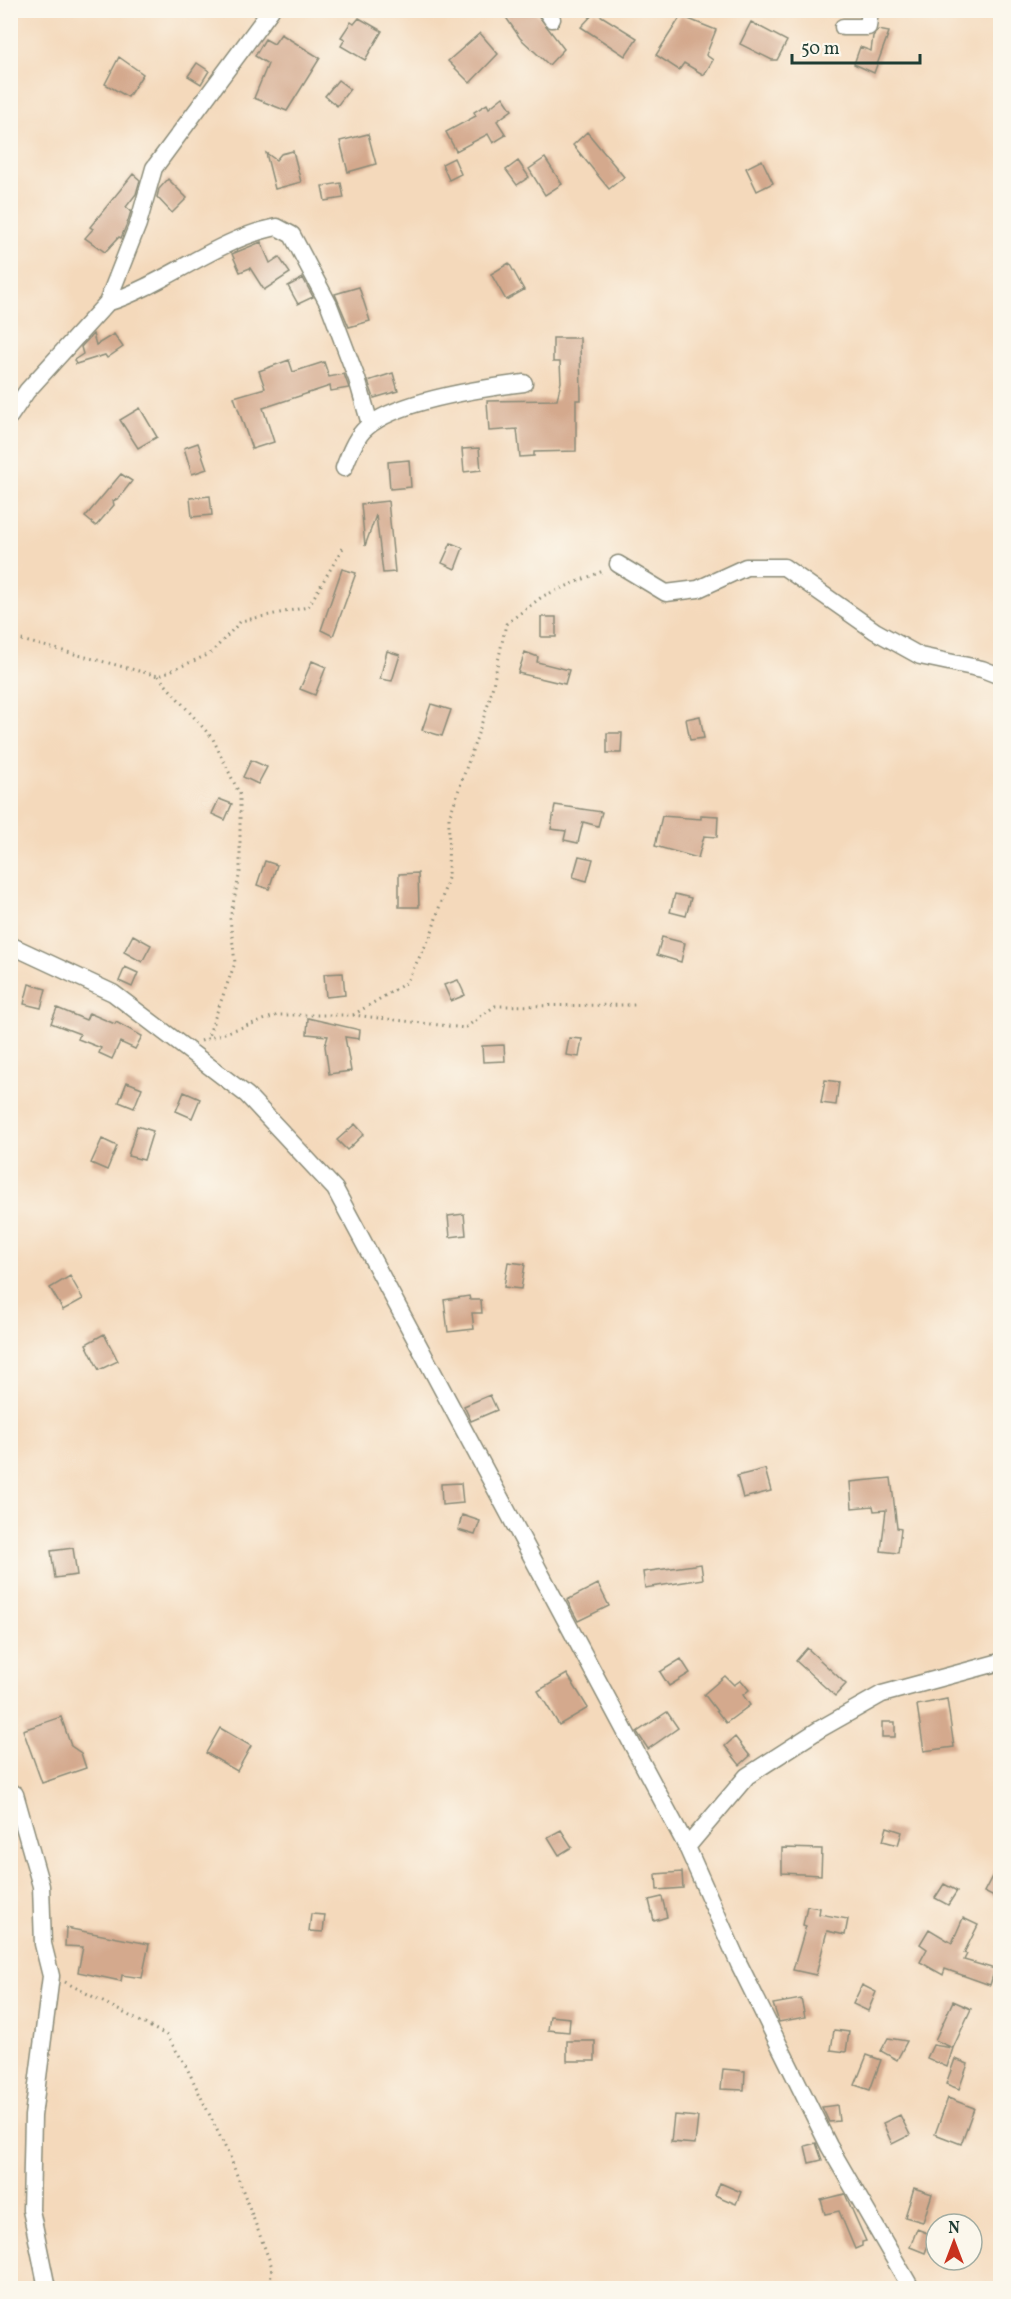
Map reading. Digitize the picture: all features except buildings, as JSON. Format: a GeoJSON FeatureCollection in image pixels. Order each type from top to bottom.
{"type":"FeatureCollection","features":[{"type":"Feature","properties":{"kind":"street"},"geometry":{"type":"LineString","coordinates":[[10,416],[27,391],[107,303],[138,224],[154,168],[271,10]]}},
{"type":"Feature","properties":{"kind":"street"},"geometry":{"type":"LineString","coordinates":[[843,27],[868,27],[870,10]]}},
{"type":"Feature","properties":{"kind":"street"},"geometry":{"type":"LineString","coordinates":[[107,303],[135,294],[238,238],[277,227],[291,235],[329,305],[357,379],[370,424]]}},
{"type":"Feature","properties":{"kind":"street"},"geometry":{"type":"LineString","coordinates":[[344,468],[353,446],[370,424],[388,415],[470,390],[524,382]]}},
{"type":"Feature","properties":{"kind":"street"},"geometry":{"type":"LineString","coordinates":[[618,564],[666,594],[698,589],[746,567],[784,567],[875,631],[920,656],[982,669],[1000,676]]}},
{"type":"Feature","properties":{"kind":"street"},"geometry":{"type":"LineString","coordinates":[[10,945],[113,993],[247,1095],[335,1189],[687,1848],[739,1964],[829,2146],[911,2289]]}},
{"type":"Feature","properties":{"kind":"street"},"geometry":{"type":"LineString","coordinates":[[687,1848],[747,1776],[819,1729],[882,1694],[1000,1662]]}},
{"type":"Feature","properties":{"kind":"street"},"geometry":{"type":"LineString","coordinates":[[15,1794],[41,1886],[43,1944],[51,1976],[33,2116],[31,2210],[47,2289]]}},
{"type":"Feature","properties":{"kind":"path"},"geometry":{"type":"LineString","coordinates":[[158,676],[210,654],[241,621],[308,607],[343,548]]}},
{"type":"Feature","properties":{"kind":"path"},"geometry":{"type":"LineString","coordinates":[[353,1015],[405,983],[431,936],[448,878],[449,818],[490,699],[506,624],[543,596],[618,564]]}},
{"type":"Feature","properties":{"kind":"path"},"geometry":{"type":"LineString","coordinates":[[10,637],[158,676],[213,739],[240,795],[240,872],[230,918],[236,963],[207,1039]]}},
{"type":"Feature","properties":{"kind":"path"},"geometry":{"type":"LineString","coordinates":[[182,1047],[278,1015],[353,1015],[465,1028],[495,1006],[635,1005]]}},
{"type":"Feature","properties":{"kind":"path"},"geometry":{"type":"LineString","coordinates":[[51,1976],[166,2035],[185,2064],[230,2157],[272,2267],[269,2289]]}}]}
